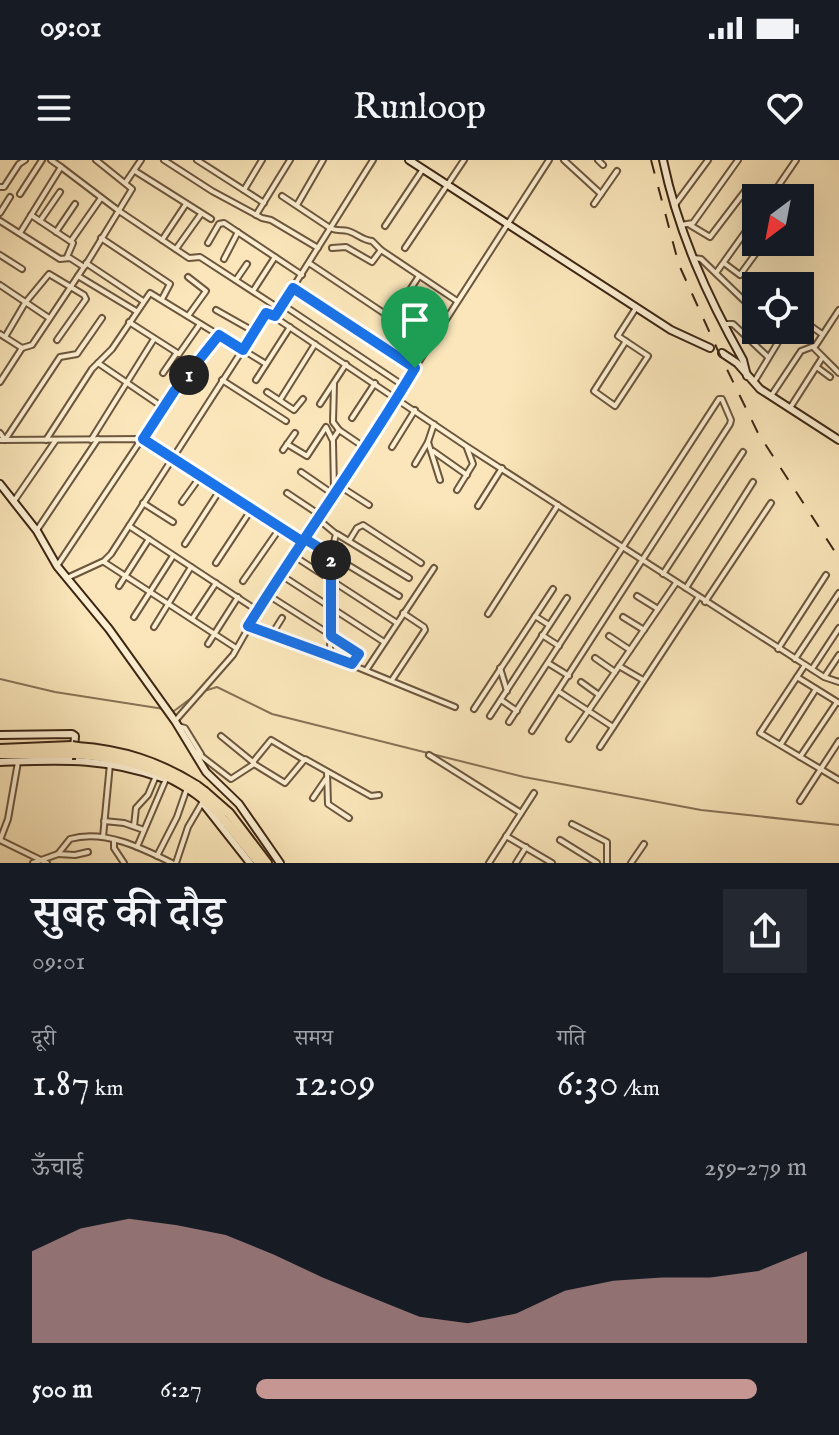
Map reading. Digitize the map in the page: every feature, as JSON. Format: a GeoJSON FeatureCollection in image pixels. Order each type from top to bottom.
{"type":"FeatureCollection","features":[{"type":"Feature","properties":{"kind":"highway"},"geometry":{"type":"LineString","coordinates":[[0,752],[107,749],[163,766],[197,795],[229,813],[265,862]]}},
{"type":"Feature","properties":{"kind":"street"},"geometry":{"type":"LineString","coordinates":[[20,194],[42,160]]}},
{"type":"Feature","properties":{"kind":"street"},"geometry":{"type":"LineString","coordinates":[[51,160],[191,259],[200,257],[404,386]]}},
{"type":"Feature","properties":{"kind":"street"},"geometry":{"type":"LineString","coordinates":[[0,382],[22,348],[32,345],[132,189],[96,160]]}},
{"type":"Feature","properties":{"kind":"street"},"geometry":{"type":"LineString","coordinates":[[126,182],[141,160]]}},
{"type":"Feature","properties":{"kind":"street"},"geometry":{"type":"LineString","coordinates":[[164,160],[212,191],[271,220],[318,248]]}},
{"type":"Feature","properties":{"kind":"street"},"geometry":{"type":"LineString","coordinates":[[197,160],[264,203]]}},
{"type":"Feature","properties":{"kind":"street"},"geometry":{"type":"LineString","coordinates":[[244,190],[262,160]]}},
{"type":"Feature","properties":{"kind":"street"},"geometry":{"type":"LineString","coordinates":[[256,215],[290,160]]}},
{"type":"Feature","properties":{"kind":"street"},"geometry":{"type":"LineString","coordinates":[[297,205],[323,160]]}},
{"type":"Feature","properties":{"kind":"street"},"geometry":{"type":"LineString","coordinates":[[275,316],[373,160]]}},
{"type":"Feature","properties":{"kind":"street"},"geometry":{"type":"LineString","coordinates":[[409,160],[681,337],[710,348]]}},
{"type":"Feature","properties":{"kind":"street"},"geometry":{"type":"LineString","coordinates":[[405,248],[464,160]]}},
{"type":"Feature","properties":{"kind":"street"},"geometry":{"type":"LineString","coordinates":[[177,724],[236,648],[549,160]]}},
{"type":"Feature","properties":{"kind":"street"},"geometry":{"type":"LineString","coordinates":[[564,160],[601,194]]}},
{"type":"Feature","properties":{"kind":"street"},"geometry":{"type":"LineString","coordinates":[[598,160],[603,165]]}},
{"type":"Feature","properties":{"kind":"street"},"geometry":{"type":"LineString","coordinates":[[663,160],[691,258],[743,360],[747,376]]}},
{"type":"Feature","properties":{"kind":"street"},"geometry":{"type":"LineString","coordinates":[[674,206],[708,160]]}},
{"type":"Feature","properties":{"kind":"street"},"geometry":{"type":"LineString","coordinates":[[689,225],[738,160]]}},
{"type":"Feature","properties":{"kind":"street"},"geometry":{"type":"LineString","coordinates":[[780,184],[796,160]]}},
{"type":"Feature","properties":{"kind":"street"},"geometry":{"type":"LineString","coordinates":[[0,187],[5,186],[21,161]]}},
{"type":"Feature","properties":{"kind":"street"},"geometry":{"type":"LineString","coordinates":[[20,233],[61,167]]}},
{"type":"Feature","properties":{"kind":"street"},"geometry":{"type":"LineString","coordinates":[[385,226],[423,169]]}},
{"type":"Feature","properties":{"kind":"street"},"geometry":{"type":"LineString","coordinates":[[135,171],[211,219]]}},
{"type":"Feature","properties":{"kind":"street"},"geometry":{"type":"LineString","coordinates":[[594,204],[617,171]]}},
{"type":"Feature","properties":{"kind":"street"},"geometry":{"type":"LineString","coordinates":[[40,221],[60,192]]}},
{"type":"Feature","properties":{"kind":"street"},"geometry":{"type":"LineString","coordinates":[[680,225],[689,225],[708,237],[712,236],[742,195]]}},
{"type":"Feature","properties":{"kind":"street"},"geometry":{"type":"LineString","coordinates":[[282,196],[330,228],[340,232],[347,230],[366,241],[372,241],[457,301]]}},
{"type":"Feature","properties":{"kind":"street"},"geometry":{"type":"LineString","coordinates":[[0,213],[10,197]]}},
{"type":"Feature","properties":{"kind":"street"},"geometry":{"type":"LineString","coordinates":[[71,241],[102,197]]}},
{"type":"Feature","properties":{"kind":"street"},"geometry":{"type":"LineString","coordinates":[[56,232],[75,204]]}},
{"type":"Feature","properties":{"kind":"street"},"geometry":{"type":"LineString","coordinates":[[162,240],[186,204]]}},
{"type":"Feature","properties":{"kind":"street"},"geometry":{"type":"LineString","coordinates":[[176,249],[201,214]]}},
{"type":"Feature","properties":{"kind":"street"},"geometry":{"type":"LineString","coordinates":[[31,215],[71,241],[73,247],[64,260]]}},
{"type":"Feature","properties":{"kind":"street"},"geometry":{"type":"LineString","coordinates":[[0,221],[64,260],[70,258],[85,265],[143,301]]}},
{"type":"Feature","properties":{"kind":"street"},"geometry":{"type":"LineString","coordinates":[[208,243],[221,223],[302,275]]}},
{"type":"Feature","properties":{"kind":"street"},"geometry":{"type":"LineString","coordinates":[[224,259],[238,232]]}},
{"type":"Feature","properties":{"kind":"street"},"geometry":{"type":"LineString","coordinates":[[716,273],[742,237]]}},
{"type":"Feature","properties":{"kind":"street"},"geometry":{"type":"LineString","coordinates":[[101,238],[170,284],[162,299]]}},
{"type":"Feature","properties":{"kind":"street"},"geometry":{"type":"LineString","coordinates":[[332,248],[346,247],[372,262],[381,250]]}},
{"type":"Feature","properties":{"kind":"street"},"geometry":{"type":"LineString","coordinates":[[0,255],[22,269]]}},
{"type":"Feature","properties":{"kind":"street"},"geometry":{"type":"LineString","coordinates":[[723,263],[740,275],[754,256]]}},
{"type":"Feature","properties":{"kind":"street"},"geometry":{"type":"LineString","coordinates":[[253,291],[275,257]]}},
{"type":"Feature","properties":{"kind":"street"},"geometry":{"type":"LineString","coordinates":[[691,258],[701,259],[742,298]]}},
{"type":"Feature","properties":{"kind":"street"},"geometry":{"type":"LineString","coordinates":[[309,263],[430,344]]}},
{"type":"Feature","properties":{"kind":"street"},"geometry":{"type":"LineString","coordinates":[[236,280],[247,264]]}},
{"type":"Feature","properties":{"kind":"street"},"geometry":{"type":"LineString","coordinates":[[22,348],[2,336],[46,275],[71,287],[86,299],[57,340]]}},
{"type":"Feature","properties":{"kind":"street"},"geometry":{"type":"LineString","coordinates":[[78,276],[136,311]]}},
{"type":"Feature","properties":{"kind":"street"},"geometry":{"type":"LineString","coordinates":[[406,296],[419,276]]}},
{"type":"Feature","properties":{"kind":"street"},"geometry":{"type":"LineString","coordinates":[[188,277],[206,291],[188,316]]}},
{"type":"Feature","properties":{"kind":"street"},"geometry":{"type":"LineString","coordinates":[[0,285],[49,318]]}},
{"type":"Feature","properties":{"kind":"street"},"geometry":{"type":"LineString","coordinates":[[293,288],[415,368]]}},
{"type":"Feature","properties":{"kind":"street"},"geometry":{"type":"LineString","coordinates":[[46,440],[150,293],[266,364]]}},
{"type":"Feature","properties":{"kind":"street"},"geometry":{"type":"LineString","coordinates":[[626,341],[594,391],[615,406],[648,356],[626,341],[618,336],[636,308]]}},
{"type":"Feature","properties":{"kind":"street"},"geometry":{"type":"LineString","coordinates":[[216,310],[255,332]]}},
{"type":"Feature","properties":{"kind":"street"},"geometry":{"type":"LineString","coordinates":[[771,396],[801,351],[814,346],[839,310]]}},
{"type":"Feature","properties":{"kind":"street"},"geometry":{"type":"LineString","coordinates":[[67,578],[104,561],[267,312],[698,598],[824,677],[839,682]]}},
{"type":"Feature","properties":{"kind":"street"},"geometry":{"type":"LineString","coordinates":[[3,440],[60,357],[77,354],[102,318]]}},
{"type":"Feature","properties":{"kind":"street"},"geometry":{"type":"LineString","coordinates":[[129,322],[176,354]]}},
{"type":"Feature","properties":{"kind":"street"},"geometry":{"type":"LineString","coordinates":[[163,373],[200,324]]}},
{"type":"Feature","properties":{"kind":"street"},"geometry":{"type":"LineString","coordinates":[[724,324],[733,324],[768,358]]}},
{"type":"Feature","properties":{"kind":"street"},"geometry":{"type":"LineString","coordinates":[[256,380],[290,327]]}},
{"type":"Feature","properties":{"kind":"street"},"geometry":{"type":"LineString","coordinates":[[814,328],[822,334]]}},
{"type":"Feature","properties":{"kind":"street"},"geometry":{"type":"LineString","coordinates":[[57,566],[175,390],[219,335]]}},
{"type":"Feature","properties":{"kind":"street"},"geometry":{"type":"LineString","coordinates":[[91,440],[154,339]]}},
{"type":"Feature","properties":{"kind":"street"},"geometry":{"type":"LineString","coordinates":[[280,400],[315,344]]}},
{"type":"Feature","properties":{"kind":"street"},"geometry":{"type":"LineString","coordinates":[[753,383],[776,344]]}},
{"type":"Feature","properties":{"kind":"street"},"geometry":{"type":"LineString","coordinates":[[814,346],[815,351],[839,373]]}},
{"type":"Feature","properties":{"kind":"street"},"geometry":{"type":"LineString","coordinates":[[722,353],[737,363],[753,383],[839,440]]}},
{"type":"Feature","properties":{"kind":"street"},"geometry":{"type":"LineString","coordinates":[[790,408],[822,358]]}},
{"type":"Feature","properties":{"kind":"street"},"geometry":{"type":"LineString","coordinates":[[98,363],[164,408]]}},
{"type":"Feature","properties":{"kind":"street"},"geometry":{"type":"LineString","coordinates":[[320,404],[346,364]]}},
{"type":"Feature","properties":{"kind":"street"},"geometry":{"type":"LineString","coordinates":[[818,368],[830,377]]}},
{"type":"Feature","properties":{"kind":"street"},"geometry":{"type":"LineString","coordinates":[[222,380],[286,421]]}},
{"type":"Feature","properties":{"kind":"street"},"geometry":{"type":"LineString","coordinates":[[352,418],[375,383]]}},
{"type":"Feature","properties":{"kind":"street"},"geometry":{"type":"LineString","coordinates":[[334,384],[334,424],[364,447]]}},
{"type":"Feature","properties":{"kind":"street"},"geometry":{"type":"LineString","coordinates":[[267,392],[296,410],[303,399]]}},
{"type":"Feature","properties":{"kind":"street"},"geometry":{"type":"LineString","coordinates":[[509,722],[719,399],[722,399],[730,424],[532,731]]}},
{"type":"Feature","properties":{"kind":"street"},"geometry":{"type":"LineString","coordinates":[[392,447],[415,410]]}},
{"type":"Feature","properties":{"kind":"street"},"geometry":{"type":"LineString","coordinates":[[287,444],[307,456],[333,417]]}},
{"type":"Feature","properties":{"kind":"street"},"geometry":{"type":"LineString","coordinates":[[415,464],[434,424]]}},
{"type":"Feature","properties":{"kind":"street"},"geometry":{"type":"LineString","coordinates":[[326,427],[333,439],[334,492]]}},
{"type":"Feature","properties":{"kind":"street"},"geometry":{"type":"LineString","coordinates":[[333,439],[339,430]]}},
{"type":"Feature","properties":{"kind":"street"},"geometry":{"type":"LineString","coordinates":[[0,433],[3,440]]}},
{"type":"Feature","properties":{"kind":"street"},"geometry":{"type":"LineString","coordinates":[[283,450],[295,433]]}},
{"type":"Feature","properties":{"kind":"street"},"geometry":{"type":"LineString","coordinates":[[37,531],[98,439]]}},
{"type":"Feature","properties":{"kind":"street"},"geometry":{"type":"LineString","coordinates":[[3,440],[143,439],[280,528],[399,596]]}},
{"type":"Feature","properties":{"kind":"street"},"geometry":{"type":"LineString","coordinates":[[14,501],[56,440]]}},
{"type":"Feature","properties":{"kind":"street"},"geometry":{"type":"LineString","coordinates":[[428,442],[440,480]]}},
{"type":"Feature","properties":{"kind":"street"},"geometry":{"type":"LineString","coordinates":[[457,490],[473,464],[466,446]]}},
{"type":"Feature","properties":{"kind":"street"},"geometry":{"type":"LineString","coordinates":[[431,450],[467,475]]}},
{"type":"Feature","properties":{"kind":"street"},"geometry":{"type":"LineString","coordinates":[[663,574],[743,452]]}},
{"type":"Feature","properties":{"kind":"street"},"geometry":{"type":"LineString","coordinates":[[478,506],[502,468]]}},
{"type":"Feature","properties":{"kind":"street"},"geometry":{"type":"LineString","coordinates":[[301,472],[334,492]]}},
{"type":"Feature","properties":{"kind":"street"},"geometry":{"type":"LineString","coordinates":[[182,502],[200,477]]}},
{"type":"Feature","properties":{"kind":"street"},"geometry":{"type":"LineString","coordinates":[[685,589],[753,482]]}},
{"type":"Feature","properties":{"kind":"street"},"geometry":{"type":"LineString","coordinates":[[0,484],[37,531],[57,566],[167,710],[209,775],[239,804],[278,860],[265,862]]}},
{"type":"Feature","properties":{"kind":"street"},"geometry":{"type":"LineString","coordinates":[[338,485],[369,505]]}},
{"type":"Feature","properties":{"kind":"street"},"geometry":{"type":"LineString","coordinates":[[185,544],[220,490]]}},
{"type":"Feature","properties":{"kind":"street"},"geometry":{"type":"LineString","coordinates":[[287,493],[335,532],[409,578]]}},
{"type":"Feature","properties":{"kind":"street"},"geometry":{"type":"LineString","coordinates":[[143,503],[173,522]]}},
{"type":"Feature","properties":{"kind":"street"},"geometry":{"type":"LineString","coordinates":[[705,602],[771,503]]}},
{"type":"Feature","properties":{"kind":"street"},"geometry":{"type":"LineString","coordinates":[[488,614],[558,505]]}},
{"type":"Feature","properties":{"kind":"street"},"geometry":{"type":"LineString","coordinates":[[216,563],[251,510]]}},
{"type":"Feature","properties":{"kind":"street"},"geometry":{"type":"LineString","coordinates":[[349,541],[363,525],[421,563]]}},
{"type":"Feature","properties":{"kind":"street"},"geometry":{"type":"LineString","coordinates":[[129,526],[258,611]]}},
{"type":"Feature","properties":{"kind":"street"},"geometry":{"type":"LineString","coordinates":[[243,581],[280,528]]}},
{"type":"Feature","properties":{"kind":"street"},"geometry":{"type":"LineString","coordinates":[[330,656],[331,555],[335,532]]}},
{"type":"Feature","properties":{"kind":"street"},"geometry":{"type":"LineString","coordinates":[[119,586],[149,539]]}},
{"type":"Feature","properties":{"kind":"street"},"geometry":{"type":"LineString","coordinates":[[134,617],[173,556]]}},
{"type":"Feature","properties":{"kind":"street"},"geometry":{"type":"LineString","coordinates":[[294,556],[397,623]]}},
{"type":"Feature","properties":{"kind":"street"},"geometry":{"type":"LineString","coordinates":[[104,561],[236,648]]}},
{"type":"Feature","properties":{"kind":"street"},"geometry":{"type":"LineString","coordinates":[[154,627],[191,567]]}},
{"type":"Feature","properties":{"kind":"street"},"geometry":{"type":"LineString","coordinates":[[366,670],[434,568]]}},
{"type":"Feature","properties":{"kind":"street"},"geometry":{"type":"LineString","coordinates":[[281,575],[384,642]]}},
{"type":"Feature","properties":{"kind":"street"},"geometry":{"type":"LineString","coordinates":[[778,649],[826,575]]}},
{"type":"Feature","properties":{"kind":"street"},"geometry":{"type":"LineString","coordinates":[[192,619],[216,583]]}},
{"type":"Feature","properties":{"kind":"street"},"geometry":{"type":"LineString","coordinates":[[569,739],[676,583]]}},
{"type":"Feature","properties":{"kind":"street"},"geometry":{"type":"LineString","coordinates":[[474,709],[553,589]]}},
{"type":"Feature","properties":{"kind":"street"},"geometry":{"type":"LineString","coordinates":[[795,659],[839,593]]}},
{"type":"Feature","properties":{"kind":"street"},"geometry":{"type":"LineString","coordinates":[[268,595],[359,653],[352,664]]}},
{"type":"Feature","properties":{"kind":"street"},"geometry":{"type":"LineString","coordinates":[[637,596],[658,609]]}},
{"type":"Feature","properties":{"kind":"street"},"geometry":{"type":"LineString","coordinates":[[208,644],[238,597]]}},
{"type":"Feature","properties":{"kind":"street"},"geometry":{"type":"LineString","coordinates":[[490,716],[567,598]]}},
{"type":"Feature","properties":{"kind":"street"},"geometry":{"type":"LineString","coordinates":[[600,747],[698,598]]}},
{"type":"Feature","properties":{"kind":"street"},"geometry":{"type":"LineString","coordinates":[[392,680],[425,630],[403,613]]}},
{"type":"Feature","properties":{"kind":"street"},"geometry":{"type":"LineString","coordinates":[[535,616],[549,625]]}},
{"type":"Feature","properties":{"kind":"street"},"geometry":{"type":"LineString","coordinates":[[623,617],[644,630]]}},
{"type":"Feature","properties":{"kind":"street"},"geometry":{"type":"LineString","coordinates":[[272,634],[282,618]]}},
{"type":"Feature","properties":{"kind":"street"},"geometry":{"type":"LineString","coordinates":[[248,626],[352,664],[455,707]]}},
{"type":"Feature","properties":{"kind":"street"},"geometry":{"type":"LineString","coordinates":[[812,669],[839,628]]}},
{"type":"Feature","properties":{"kind":"street"},"geometry":{"type":"LineString","coordinates":[[542,635],[559,646]]}},
{"type":"Feature","properties":{"kind":"street"},"geometry":{"type":"LineString","coordinates":[[609,636],[630,650]]}},
{"type":"Feature","properties":{"kind":"street"},"geometry":{"type":"LineString","coordinates":[[824,677],[839,655]]}},
{"type":"Feature","properties":{"kind":"street"},"geometry":{"type":"LineString","coordinates":[[595,658],[615,672]]}},
{"type":"Feature","properties":{"kind":"street"},"geometry":{"type":"LineString","coordinates":[[548,663],[569,676]]}},
{"type":"Feature","properties":{"kind":"street"},"geometry":{"type":"LineString","coordinates":[[805,665],[761,734],[839,780]]}},
{"type":"Feature","properties":{"kind":"street"},"geometry":{"type":"LineString","coordinates":[[619,666],[643,680]]}},
{"type":"Feature","properties":{"kind":"street"},"geometry":{"type":"LineString","coordinates":[[500,668],[507,691]]}},
{"type":"Feature","properties":{"kind":"street"},"geometry":{"type":"LineString","coordinates":[[797,676],[838,703],[800,757]]}},
{"type":"Feature","properties":{"kind":"street"},"geometry":{"type":"LineString","coordinates":[[581,682],[599,695]]}},
{"type":"Feature","properties":{"kind":"street"},"geometry":{"type":"LineString","coordinates":[[780,745],[816,689]]}},
{"type":"Feature","properties":{"kind":"street"},"geometry":{"type":"LineString","coordinates":[[558,691],[613,727]]}},
{"type":"Feature","properties":{"kind":"street"},"geometry":{"type":"LineString","coordinates":[[501,700],[517,711]]}},
{"type":"Feature","properties":{"kind":"street"},"geometry":{"type":"LineString","coordinates":[[177,724],[185,728],[202,755]]}},
{"type":"Feature","properties":{"kind":"street"},"geometry":{"type":"LineString","coordinates":[[0,735],[72,734],[75,736],[74,752]]}},
{"type":"Feature","properties":{"kind":"street"},"geometry":{"type":"LineString","coordinates":[[221,736],[285,783],[303,759]]}},
{"type":"Feature","properties":{"kind":"street"},"geometry":{"type":"LineString","coordinates":[[191,750],[202,755],[231,779],[255,763],[271,740],[327,775],[371,796],[379,795]]}},
{"type":"Feature","properties":{"kind":"street"},"geometry":{"type":"LineString","coordinates":[[800,801],[839,741]]}},
{"type":"Feature","properties":{"kind":"street"},"geometry":{"type":"LineString","coordinates":[[0,762],[18,762],[74,752],[166,779],[197,795],[250,863]]}},
{"type":"Feature","properties":{"kind":"street"},"geometry":{"type":"LineString","coordinates":[[429,755],[521,813]]}},
{"type":"Feature","properties":{"kind":"street"},"geometry":{"type":"LineString","coordinates":[[18,762],[8,819],[0,840],[44,861]]}},
{"type":"Feature","properties":{"kind":"street"},"geometry":{"type":"LineString","coordinates":[[103,837],[110,763]]}},
{"type":"Feature","properties":{"kind":"street"},"geometry":{"type":"LineString","coordinates":[[157,856],[177,817],[197,795],[209,775]]}},
{"type":"Feature","properties":{"kind":"street"},"geometry":{"type":"LineString","coordinates":[[313,798],[327,775]]}},
{"type":"Feature","properties":{"kind":"street"},"geometry":{"type":"LineString","coordinates":[[327,775],[328,804],[349,818]]}},
{"type":"Feature","properties":{"kind":"street"},"geometry":{"type":"LineString","coordinates":[[134,826],[136,808],[148,795],[156,776]]}},
{"type":"Feature","properties":{"kind":"street"},"geometry":{"type":"LineString","coordinates":[[137,847],[166,779]]}},
{"type":"Feature","properties":{"kind":"street"},"geometry":{"type":"LineString","coordinates":[[489,863],[534,793]]}},
{"type":"Feature","properties":{"kind":"street"},"geometry":{"type":"LineString","coordinates":[[33,863],[58,854],[72,837],[103,837],[174,863],[197,795]]}},
{"type":"Feature","properties":{"kind":"street"},"geometry":{"type":"LineString","coordinates":[[104,821],[144,830]]}},
{"type":"Feature","properties":{"kind":"street"},"geometry":{"type":"LineString","coordinates":[[572,824],[607,842],[607,863]]}},
{"type":"Feature","properties":{"kind":"street"},"geometry":{"type":"LineString","coordinates":[[506,836],[547,862]]}},
{"type":"Feature","properties":{"kind":"street"},"geometry":{"type":"LineString","coordinates":[[114,840],[114,848],[124,863]]}},
{"type":"Feature","properties":{"kind":"street"},"geometry":{"type":"LineString","coordinates":[[560,840],[597,863]]}},
{"type":"Feature","properties":{"kind":"street"},"geometry":{"type":"LineString","coordinates":[[631,863],[644,844]]}},
{"type":"Feature","properties":{"kind":"street"},"geometry":{"type":"LineString","coordinates":[[516,863],[526,847]]}},
{"type":"Feature","properties":{"kind":"street"},"geometry":{"type":"LineString","coordinates":[[58,854],[88,852]]}},
{"type":"Feature","properties":{"kind":"waterway"},"geometry":{"type":"LineString","coordinates":[[0,679],[55,692],[164,709]]}},
{"type":"Feature","properties":{"kind":"waterway"},"geometry":{"type":"LineString","coordinates":[[204,691],[217,687],[272,714],[524,777],[701,810],[839,825]]}},
{"type":"Feature","properties":{"kind":"waterway"},"geometry":{"type":"LineString","coordinates":[[170,710],[174,711],[198,693]]}},
{"type":"Feature","properties":{"kind":"railway"},"geometry":{"type":"LineString","coordinates":[[651,160],[679,265],[719,353],[758,433],[839,558]]}},
{"type":"Feature","properties":{"kind":"route"},"geometry":{"type":"LineString","coordinates":[[415,368],[293,288],[275,316],[266,313],[243,350],[219,335],[171,395],[143,439],[303,542],[305,539],[331,555],[331,636],[359,654],[352,664],[248,626],[305,539],[334,491],[415,368]]}}]}
